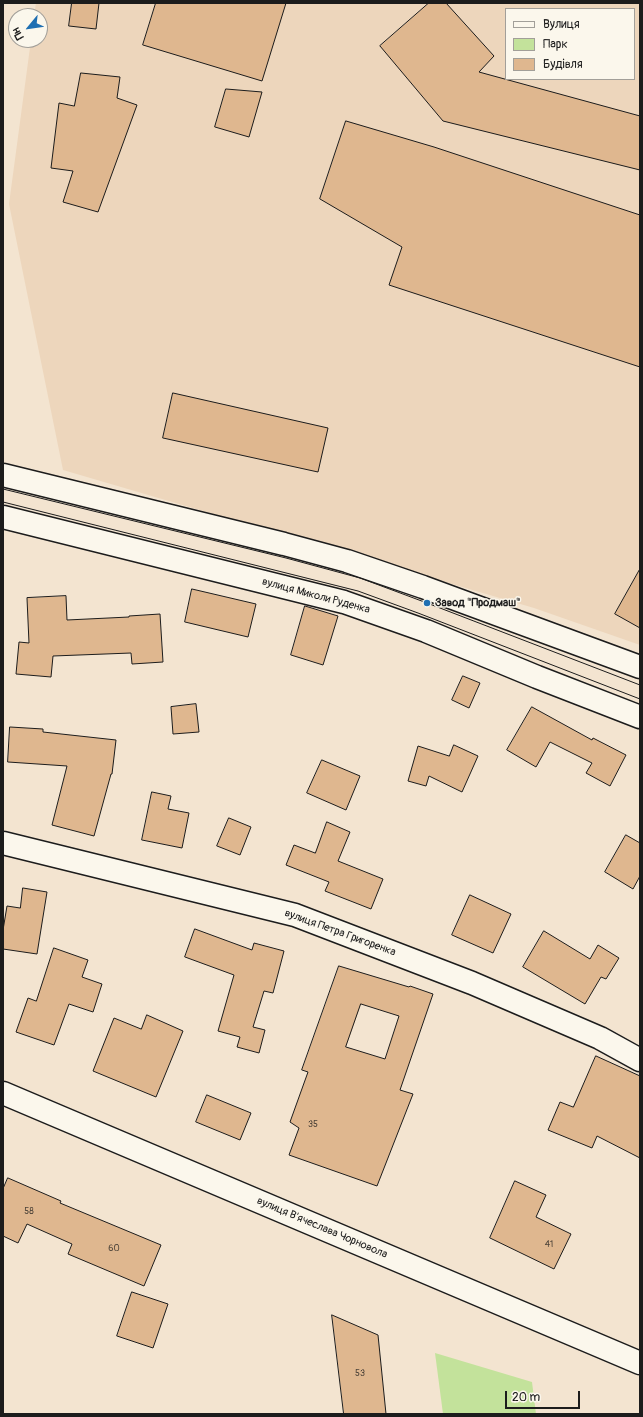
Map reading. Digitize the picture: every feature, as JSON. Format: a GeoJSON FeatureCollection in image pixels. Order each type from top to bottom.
{"type":"FeatureCollection","features":[{"type":"Feature","properties":{"kind":"street"},"geometry":{"type":"LineString","coordinates":[[3,474],[277,542],[347,561],[431,589],[640,666]]}},
{"type":"Feature","properties":{"kind":"street","name":"вулиця Миколи Руденка"},"geometry":{"type":"LineString","coordinates":[[3,517],[344,602],[426,631],[537,677],[640,717]]}},
{"type":"Feature","properties":{"kind":"street","name":"вулиця Петра Григоренка"},"geometry":{"type":"LineString","coordinates":[[3,843],[295,915],[472,983],[600,1038],[640,1060]]}},
{"type":"Feature","properties":{"kind":"street","name":"вулиця В'ячеслава Чорновола"},"geometry":{"type":"LineString","coordinates":[[3,1093],[640,1363]]}},
{"type":"Feature","properties":{"kind":"shaded area"},"geometry":{"type":"Polygon","coordinates":[[[36,3],[640,3],[640,645],[534,608],[63,470],[9,204],[30,48],[48,48],[48,8],[35,8],[36,3]]]}},
{"type":"Feature","properties":{"kind":"green space"},"geometry":{"type":"Polygon","coordinates":[[[435,1353],[532,1382],[536,1414],[443,1414],[435,1353]]]}},
{"type":"Feature","properties":{"kind":"building"},"geometry":{"type":"Polygon","coordinates":[[[72,3],[99,3],[96,29],[69,26],[72,3]]]}},
{"type":"Feature","properties":{"kind":"building"},"geometry":{"type":"Polygon","coordinates":[[[156,3],[286,3],[262,81],[143,45],[156,3]]]}},
{"type":"Feature","properties":{"kind":"building"},"geometry":{"type":"Polygon","coordinates":[[[429,3],[446,3],[494,56],[479,72],[640,116],[640,170],[443,121],[380,46],[429,3]]]}},
{"type":"Feature","properties":{"kind":"building"},"geometry":{"type":"Polygon","coordinates":[[[81,73],[120,77],[117,98],[137,105],[98,212],[63,202],[73,171],[51,168],[59,103],[74,106],[81,73]]]}},
{"type":"Feature","properties":{"kind":"building"},"geometry":{"type":"Polygon","coordinates":[[[226,89],[262,92],[249,137],[215,127],[226,89]]]}},
{"type":"Feature","properties":{"kind":"building"},"geometry":{"type":"Polygon","coordinates":[[[346,121],[434,147],[640,215],[640,367],[389,285],[402,247],[320,199],[346,121]]]}},
{"type":"Feature","properties":{"kind":"building"},"geometry":{"type":"Polygon","coordinates":[[[173,393],[328,428],[318,472],[163,438],[173,393]]]}},
{"type":"Feature","properties":{"kind":"building"},"geometry":{"type":"Polygon","coordinates":[[[640,569],[640,628],[615,614],[640,569]]]}},
{"type":"Feature","properties":{"kind":"building"},"geometry":{"type":"Polygon","coordinates":[[[192,589],[256,604],[248,637],[185,622],[192,589]]]}},
{"type":"Feature","properties":{"kind":"building"},"geometry":{"type":"Polygon","coordinates":[[[66,596],[67,620],[160,614],[163,662],[132,664],[131,653],[53,656],[51,677],[16,674],[19,642],[29,643],[27,598],[66,596]]]}},
{"type":"Feature","properties":{"kind":"building"},"geometry":{"type":"Polygon","coordinates":[[[305,606],[338,616],[323,665],[291,655],[305,606]]]}},
{"type":"Feature","properties":{"kind":"building"},"geometry":{"type":"Polygon","coordinates":[[[463,676],[480,683],[469,708],[452,700],[463,676]]]}},
{"type":"Feature","properties":{"kind":"building"},"geometry":{"type":"Polygon","coordinates":[[[196,704],[199,732],[173,734],[171,707],[196,704]]]}},
{"type":"Feature","properties":{"kind":"building"},"geometry":{"type":"Polygon","coordinates":[[[532,707],[592,740],[593,738],[626,755],[610,786],[586,773],[592,763],[550,742],[536,767],[507,750],[532,707]]]}},
{"type":"Feature","properties":{"kind":"building"},"geometry":{"type":"Polygon","coordinates":[[[10,727],[43,729],[43,732],[116,740],[112,774],[94,836],[52,825],[67,766],[8,762],[10,727]]]}},
{"type":"Feature","properties":{"kind":"building"},"geometry":{"type":"Polygon","coordinates":[[[454,745],[478,756],[462,792],[429,776],[426,786],[408,781],[418,746],[449,756],[454,745]]]}},
{"type":"Feature","properties":{"kind":"building"},"geometry":{"type":"Polygon","coordinates":[[[322,760],[360,776],[346,810],[307,793],[322,760]]]}},
{"type":"Feature","properties":{"kind":"building"},"geometry":{"type":"Polygon","coordinates":[[[152,792],[171,796],[168,809],[189,813],[182,848],[142,840],[152,792]]]}},
{"type":"Feature","properties":{"kind":"building"},"geometry":{"type":"Polygon","coordinates":[[[229,818],[251,827],[240,855],[217,846],[229,818]]]}},
{"type":"Feature","properties":{"kind":"building"},"geometry":{"type":"Polygon","coordinates":[[[327,822],[350,832],[338,861],[383,879],[371,909],[325,891],[329,882],[286,865],[294,845],[315,853],[327,822]]]}},
{"type":"Feature","properties":{"kind":"building"},"geometry":{"type":"Polygon","coordinates":[[[626,835],[640,843],[640,876],[633,889],[605,872],[626,835]]]}},
{"type":"Feature","properties":{"kind":"building"},"geometry":{"type":"Polygon","coordinates":[[[23,888],[47,892],[37,954],[3,949],[3,930],[7,906],[20,908],[23,888]]]}},
{"type":"Feature","properties":{"kind":"building"},"geometry":{"type":"Polygon","coordinates":[[[470,895],[511,914],[493,953],[452,935],[470,895]]]}},
{"type":"Feature","properties":{"kind":"building"},"geometry":{"type":"Polygon","coordinates":[[[195,929],[252,950],[254,943],[284,951],[273,993],[264,991],[253,1027],[265,1030],[259,1053],[237,1047],[240,1037],[218,1031],[234,975],[185,957],[195,929]]]}},
{"type":"Feature","properties":{"kind":"building"},"geometry":{"type":"Polygon","coordinates":[[[544,931],[590,959],[598,945],[619,958],[606,979],[601,977],[585,1004],[523,967],[544,931]]]}},
{"type":"Feature","properties":{"kind":"building"},"geometry":{"type":"Polygon","coordinates":[[[54,948],[88,960],[82,977],[102,984],[93,1012],[69,1004],[54,1045],[16,1032],[28,998],[36,1001],[54,948]]]}},
{"type":"Feature","properties":{"kind":"building"},"geometry":{"type":"Polygon","coordinates":[[[339,966],[433,994],[400,1090],[413,1094],[377,1186],[289,1155],[299,1128],[290,1122],[308,1072],[302,1070],[339,966]],[[361,1004],[346,1047],[385,1059],[399,1016],[361,1004]]]}},
{"type":"Feature","properties":{"kind":"building"},"geometry":{"type":"Polygon","coordinates":[[[147,1015],[183,1031],[156,1097],[93,1071],[114,1018],[141,1029],[147,1015]]]}},
{"type":"Feature","properties":{"kind":"building"},"geometry":{"type":"Polygon","coordinates":[[[596,1056],[640,1076],[640,1158],[597,1136],[592,1148],[548,1130],[560,1102],[573,1107],[596,1056]]]}},
{"type":"Feature","properties":{"kind":"building"},"geometry":{"type":"Polygon","coordinates":[[[207,1095],[251,1113],[240,1140],[196,1122],[207,1095]]]}},
{"type":"Feature","properties":{"kind":"building"},"geometry":{"type":"Polygon","coordinates":[[[8,1178],[61,1201],[60,1203],[161,1245],[144,1286],[68,1254],[72,1244],[27,1224],[18,1243],[3,1236],[3,1189],[8,1178]]]}},
{"type":"Feature","properties":{"kind":"building"},"geometry":{"type":"Polygon","coordinates":[[[515,1181],[546,1195],[536,1217],[571,1234],[554,1269],[490,1238],[515,1181]]]}},
{"type":"Feature","properties":{"kind":"building"},"geometry":{"type":"Polygon","coordinates":[[[132,1292],[168,1304],[153,1348],[117,1336],[132,1292]]]}},
{"type":"Feature","properties":{"kind":"building"},"geometry":{"type":"Polygon","coordinates":[[[332,1315],[378,1335],[386,1414],[344,1414],[332,1315]]]}},
{"type":"Feature","properties":{"kind":"tram line"},"geometry":{"type":"LineString","coordinates":[[3,489],[286,558],[360,578],[640,685]]}},
{"type":"Feature","properties":{"kind":"tram line"},"geometry":{"type":"LineString","coordinates":[[3,502],[358,591],[640,699]]}},
{"type":"Feature","properties":{"kind":"place","name":"Завод \"Продмаш\""},"geometry":{"type":"Point","coordinates":[427,603]}}]}
